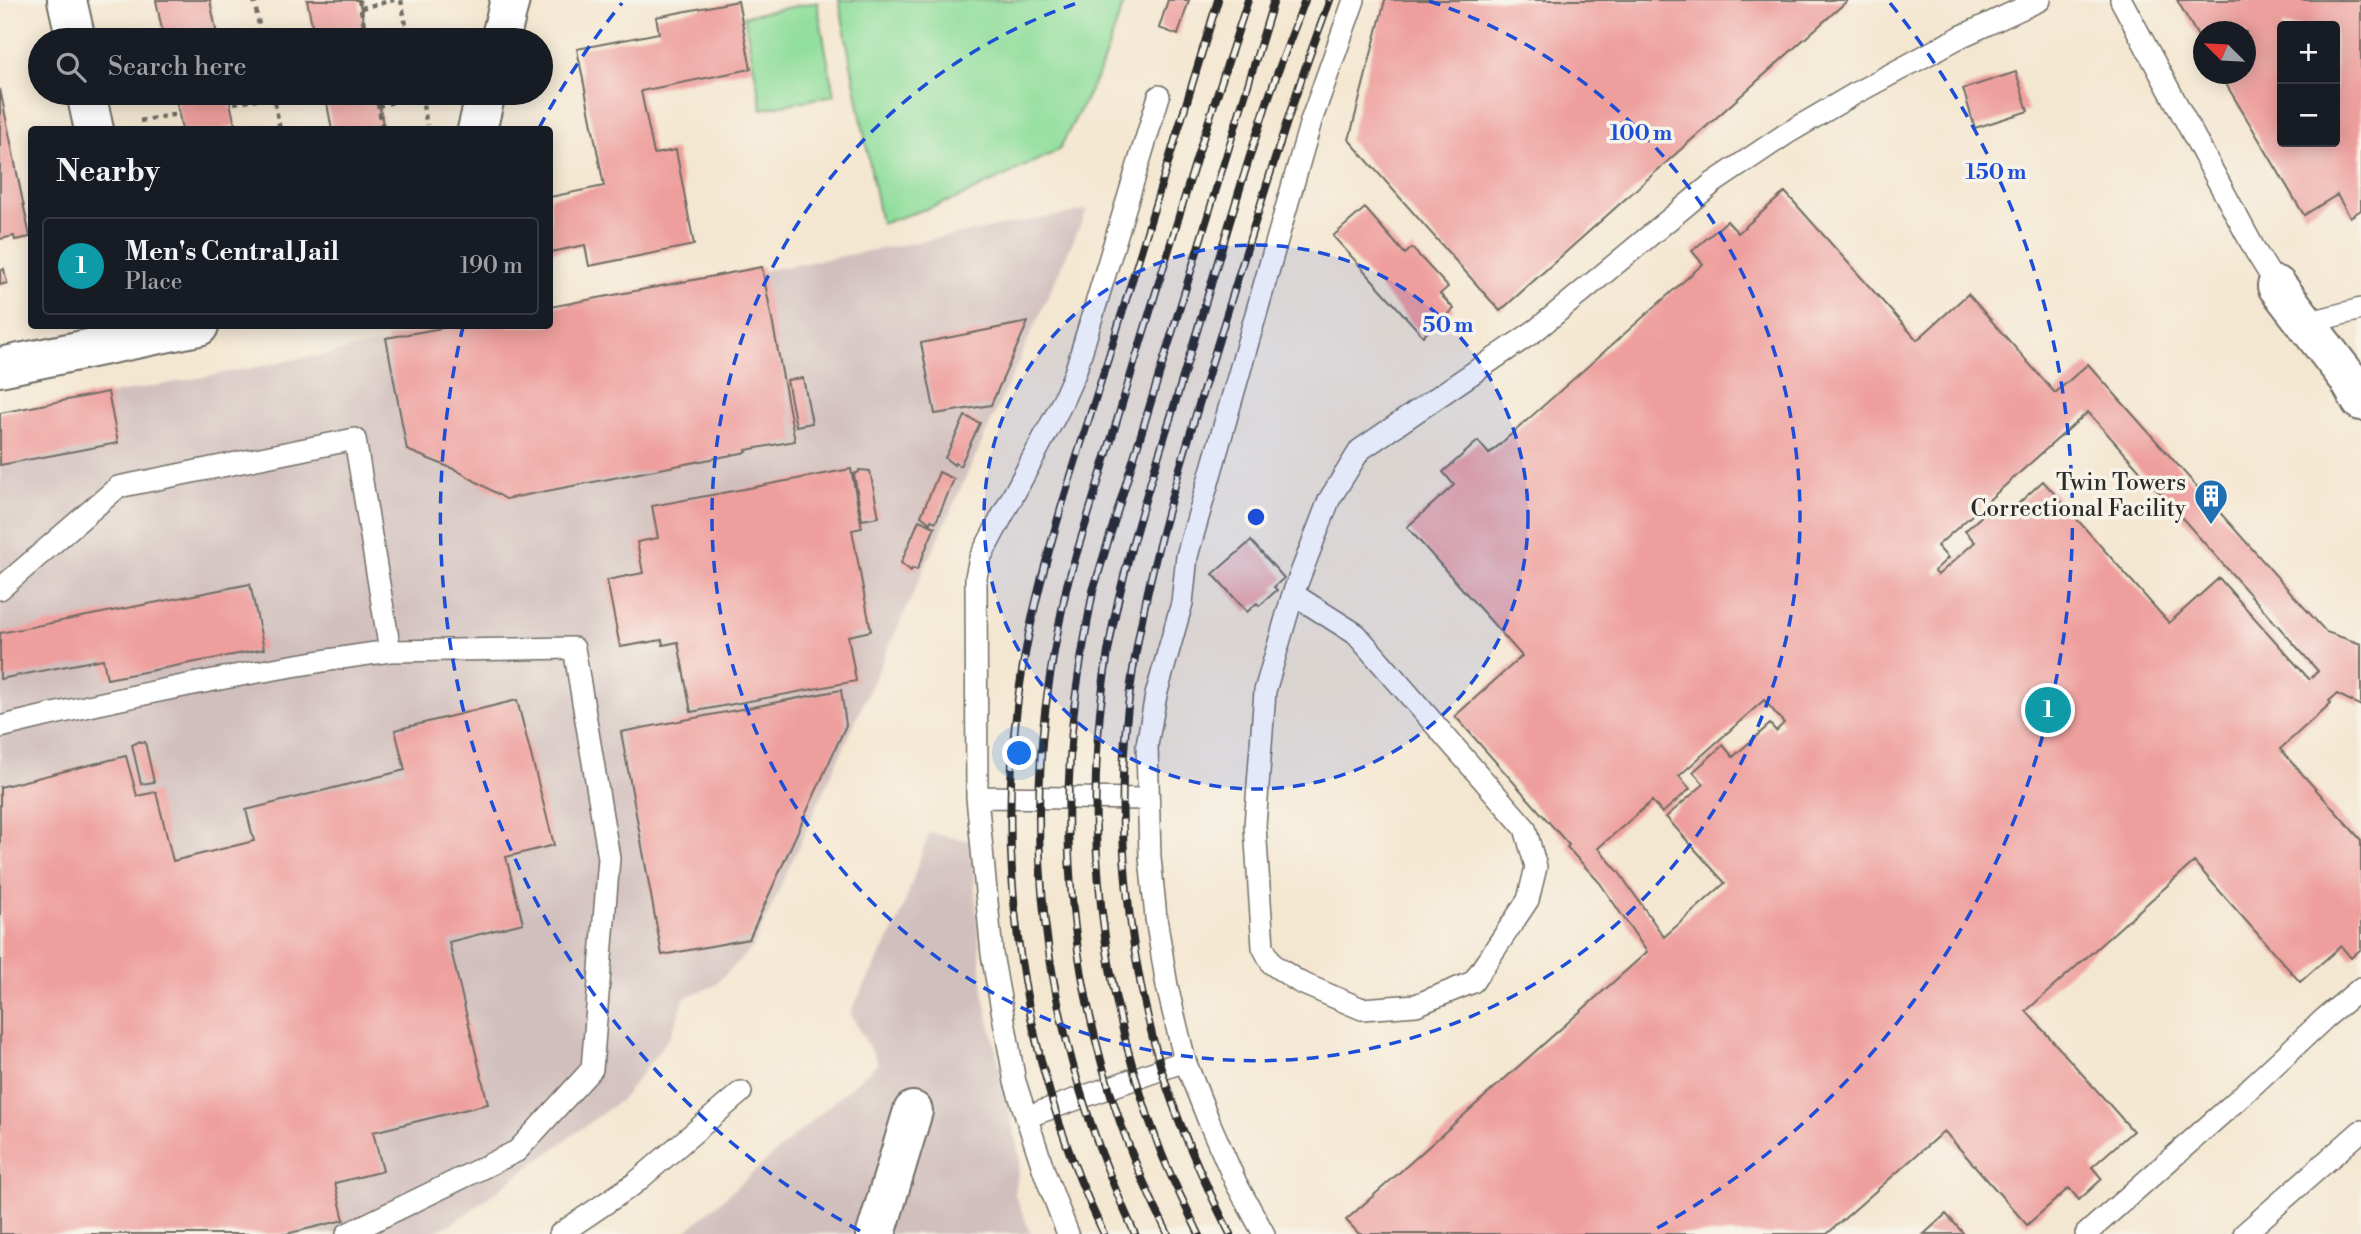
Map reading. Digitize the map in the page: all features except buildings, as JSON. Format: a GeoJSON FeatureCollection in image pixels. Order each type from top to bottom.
{"type":"FeatureCollection","features":[{"type":"Feature","properties":{"kind":"street"},"geometry":{"type":"LineString","coordinates":[[68,0],[74,28]]}},
{"type":"Feature","properties":{"kind":"street"},"geometry":{"type":"LineString","coordinates":[[503,28],[510,0]]}},
{"type":"Feature","properties":{"kind":"street"},"geometry":{"type":"LineString","coordinates":[[89,105],[93,126]]}},
{"type":"Feature","properties":{"kind":"street"},"geometry":{"type":"LineString","coordinates":[[478,126],[483,105]]}},
{"type":"Feature","properties":{"kind":"street"},"geometry":{"type":"LineString","coordinates":[[2277,286],[2357,386]]}},
{"type":"Feature","properties":{"kind":"street"},"geometry":{"type":"LineString","coordinates":[[0,367],[135,333],[172,329]]}},
{"type":"Feature","properties":{"kind":"street"},"geometry":{"type":"LineString","coordinates":[[876,1234],[913,1111]]}},
{"type":"Feature","properties":{"kind":"lane"},"geometry":{"type":"LineString","coordinates":[[1264,1234],[1231,1171],[1185,1061],[1167,986],[1150,857],[1147,745],[1156,695],[1182,603],[1187,556],[1311,121],[1354,0]]}},
{"type":"Feature","properties":{"kind":"lane"},"geometry":{"type":"LineString","coordinates":[[1293,594],[1356,634],[1525,828],[1536,867],[1528,900],[1473,982],[1416,1006],[1362,1009],[1299,982],[1272,964],[1263,947],[1255,826],[1265,691],[1293,594],[1329,500],[1360,450],[1536,330],[1733,169],[1786,134],[1907,65],[2040,0]]}},
{"type":"Feature","properties":{"kind":"lane"},"geometry":{"type":"LineString","coordinates":[[2121,0],[2256,252],[2277,286]]}},
{"type":"Feature","properties":{"kind":"lane"},"geometry":{"type":"LineString","coordinates":[[1068,1234],[1015,1082],[992,954],[977,797],[976,577],[981,558],[1075,373],[1159,96]]}},
{"type":"Feature","properties":{"kind":"lane"},"geometry":{"type":"LineString","coordinates":[[2307,323],[2361,309]]}},
{"type":"Feature","properties":{"kind":"lane"},"geometry":{"type":"LineString","coordinates":[[0,589],[118,487],[355,439],[390,651]]}},
{"type":"Feature","properties":{"kind":"lane"},"geometry":{"type":"LineString","coordinates":[[0,727],[135,694],[390,651],[574,648],[609,858],[592,1069],[517,1152],[347,1234]]}},
{"type":"Feature","properties":{"kind":"lane"},"geometry":{"type":"LineString","coordinates":[[977,797],[1148,799]]}},
{"type":"Feature","properties":{"kind":"lane"},"geometry":{"type":"LineString","coordinates":[[2086,1234],[2361,988]]}},
{"type":"Feature","properties":{"kind":"lane"},"geometry":{"type":"LineString","coordinates":[[1026,1117],[1185,1061]]}},
{"type":"Feature","properties":{"kind":"lane"},"geometry":{"type":"LineString","coordinates":[[560,1234],[634,1184],[741,1091]]}},
{"type":"Feature","properties":{"kind":"lane"},"geometry":{"type":"LineString","coordinates":[[2244,1234],[2361,1131]]}},
{"type":"Feature","properties":{"kind":"path"},"geometry":{"type":"LineString","coordinates":[[254,0],[259,28]]}},
{"type":"Feature","properties":{"kind":"path"},"geometry":{"type":"LineString","coordinates":[[359,0],[365,28]]}},
{"type":"Feature","properties":{"kind":"path"},"geometry":{"type":"LineString","coordinates":[[361,8],[394,0]]}},
{"type":"Feature","properties":{"kind":"path"},"geometry":{"type":"LineString","coordinates":[[401,0],[407,28]]}},
{"type":"Feature","properties":{"kind":"path"},"geometry":{"type":"LineString","coordinates":[[275,105],[279,126]]}},
{"type":"Feature","properties":{"kind":"path"},"geometry":{"type":"LineString","coordinates":[[382,105],[378,106],[382,126]]}},
{"type":"Feature","properties":{"kind":"path"},"geometry":{"type":"LineString","coordinates":[[422,105],[427,125]]}},
{"type":"Feature","properties":{"kind":"path"},"geometry":{"type":"LineString","coordinates":[[140,121],[177,114]]}},
{"type":"Feature","properties":{"kind":"shaded area"},"geometry":{"type":"Polygon","coordinates":[[[1087,210],[753,947],[714,986],[685,997],[671,1035],[623,1098],[453,1223],[430,1234],[0,1234],[0,415],[459,329],[553,329],[553,310],[1087,210]]]}},
{"type":"Feature","properties":{"kind":"shaded area"},"geometry":{"type":"Polygon","coordinates":[[[929,833],[971,841],[983,991],[1020,1160],[1015,1195],[1031,1234],[683,1234],[878,1063],[850,1013],[898,922],[929,833]]]}},
{"type":"Feature","properties":{"kind":"green space"},"geometry":{"type":"Polygon","coordinates":[[[839,0],[1125,0],[1099,73],[1059,150],[958,198],[881,224],[839,0]]]}},
{"type":"Feature","properties":{"kind":"green space"},"geometry":{"type":"Polygon","coordinates":[[[817,2],[834,95],[762,109],[744,16],[817,2]]]}},
{"type":"Feature","properties":{"kind":"railway"},"geometry":{"type":"LineString","coordinates":[[1104,1234],[1074,1164],[1049,1091],[1031,1016],[1018,940],[1012,862],[1011,785],[1017,708],[1029,633],[1055,530],[1218,0]]}},
{"type":"Feature","properties":{"kind":"railway"},"geometry":{"type":"LineString","coordinates":[[1135,1234],[1088,1116],[1056,994],[1046,933],[1040,870],[1042,743],[1052,663],[1067,585],[1196,160],[1248,0]]}},
{"type":"Feature","properties":{"kind":"railway"},"geometry":{"type":"LineString","coordinates":[[1168,1234],[1141,1176],[1119,1117],[1100,1057],[1086,995],[1070,870],[1068,807],[1072,725],[1093,591],[1274,0]]}},
{"type":"Feature","properties":{"kind":"railway"},"geometry":{"type":"LineString","coordinates":[[1199,1234],[1165,1162],[1140,1092],[1110,969],[1096,842],[1100,715],[1115,616],[1142,508],[1253,146],[1305,0]]}},
{"type":"Feature","properties":{"kind":"railway"},"geometry":{"type":"LineString","coordinates":[[1230,1234],[1175,1110],[1161,1068],[1139,976],[1131,929],[1123,833],[1125,738],[1137,646],[1168,512],[1272,167],[1330,0]]}},
{"type":"Feature","properties":{"kind":"place","name":"Twin Towers Correctional Facility"},"geometry":{"type":"Point","coordinates":[2211,526]}},
{"type":"Feature","properties":{"kind":"place","name":"Men's Central Jail"},"geometry":{"type":"Point","coordinates":[2048,710]}}]}
